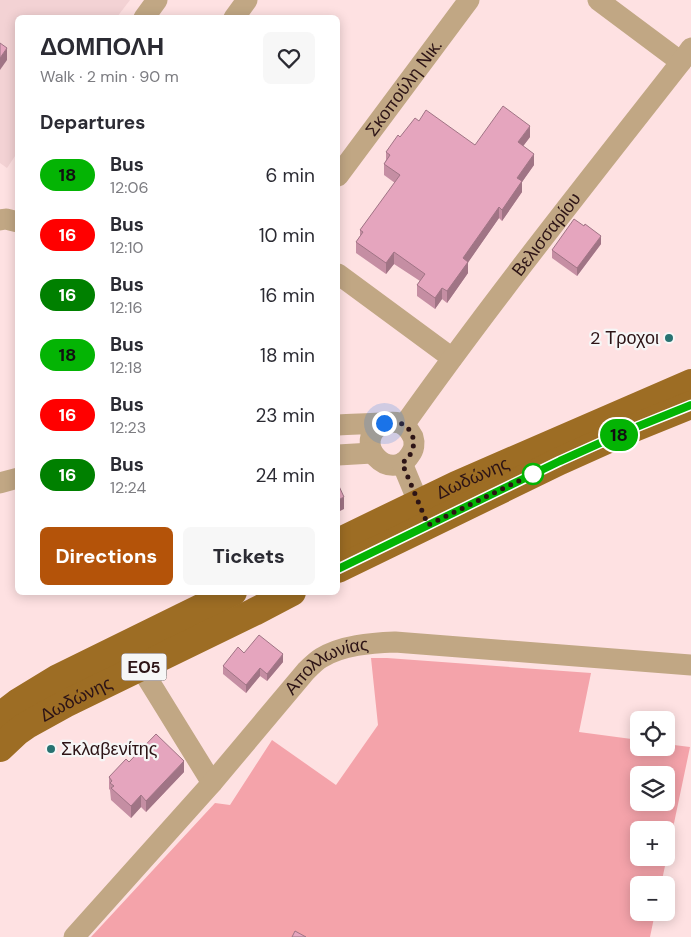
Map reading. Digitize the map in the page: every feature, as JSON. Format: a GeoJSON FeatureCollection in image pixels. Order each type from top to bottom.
{"type":"FeatureCollection","features":[{"type":"Feature","properties":{"kind":"main road","name":"Δωδώνης"},"geometry":{"type":"LineString","coordinates":[[340,568],[423,514],[456,485],[691,383]]}},
{"type":"Feature","properties":{"kind":"main road","name":"Δωδώνης"},"geometry":{"type":"LineString","coordinates":[[340,541],[423,514],[685,411]]}},
{"type":"Feature","properties":{"kind":"main road","name":"Δωδώνης"},"geometry":{"type":"LineString","coordinates":[[0,716],[17,703],[58,678],[227,595]]}},
{"type":"Feature","properties":{"kind":"main road","name":"Δωδώνης"},"geometry":{"type":"LineString","coordinates":[[0,748],[27,725],[72,700],[141,668],[286,595]]}},
{"type":"Feature","properties":{"kind":"street"},"geometry":{"type":"LineString","coordinates":[[146,15],[157,0]]}},
{"type":"Feature","properties":{"kind":"street"},"geometry":{"type":"LineString","coordinates":[[236,15],[247,0]]}},
{"type":"Feature","properties":{"kind":"street","name":"Σκοπούλη Νικ."},"geometry":{"type":"LineString","coordinates":[[340,173],[469,0]]}},
{"type":"Feature","properties":{"kind":"street"},"geometry":{"type":"LineString","coordinates":[[598,0],[686,55]]}},
{"type":"Feature","properties":{"kind":"street","name":"Βελισσαρίου"},"geometry":{"type":"LineString","coordinates":[[394,424],[452,358],[519,268],[686,55]]}},
{"type":"Feature","properties":{"kind":"street"},"geometry":{"type":"LineString","coordinates":[[0,220],[15,221]]}},
{"type":"Feature","properties":{"kind":"street"},"geometry":{"type":"LineString","coordinates":[[340,275],[452,358]]}},
{"type":"Feature","properties":{"kind":"street"},"geometry":{"type":"LineString","coordinates":[[340,425],[394,424],[412,434],[414,445],[410,455],[402,463],[393,465],[383,464],[376,458],[372,453],[370,444],[372,434],[379,426],[394,424]]}},
{"type":"Feature","properties":{"kind":"street"},"geometry":{"type":"LineString","coordinates":[[340,455],[372,453]]}},
{"type":"Feature","properties":{"kind":"street"},"geometry":{"type":"LineString","coordinates":[[402,463],[423,514]]}},
{"type":"Feature","properties":{"kind":"street"},"geometry":{"type":"LineString","coordinates":[[0,483],[15,479]]}},
{"type":"Feature","properties":{"kind":"street","name":"Απολλωνίας"},"geometry":{"type":"LineString","coordinates":[[74,937],[212,783],[306,671],[328,654],[346,648],[395,642],[691,665]]}},
{"type":"Feature","properties":{"kind":"street"},"geometry":{"type":"LineString","coordinates":[[141,668],[212,783]]}},
{"type":"Feature","properties":{"kind":"shaded area"},"geometry":{"type":"Polygon","coordinates":[[[0,0],[130,0],[119,15],[15,15],[15,156],[7,168],[0,163],[0,0]]]}},
{"type":"Feature","properties":{"kind":"shaded area"},"geometry":{"type":"Polygon","coordinates":[[[371,658],[591,673],[579,732],[630,739],[630,756],[675,756],[675,745],[690,747],[674,821],[630,821],[630,866],[665,866],[663,876],[630,876],[630,921],[653,921],[650,937],[91,937],[215,803],[230,805],[272,740],[336,785],[378,725],[371,658]]]}},
{"type":"Feature","properties":{"kind":"building"},"geometry":{"type":"Polygon","coordinates":[[[0,43],[7,48],[0,58],[0,43]]]}},
{"type":"Feature","properties":{"kind":"building"},"geometry":{"type":"Polygon","coordinates":[[[503,106],[530,126],[518,142],[534,154],[517,178],[522,181],[502,210],[499,207],[463,258],[468,262],[447,291],[442,288],[435,298],[417,285],[425,274],[394,252],[386,263],[356,242],[363,232],[360,230],[400,175],[384,164],[390,155],[386,152],[398,135],[400,137],[415,118],[419,121],[426,110],[475,145],[503,106]]]}},
{"type":"Feature","properties":{"kind":"building"},"geometry":{"type":"Polygon","coordinates":[[[574,219],[584,226],[585,224],[601,236],[577,268],[552,250],[574,219]]]}},
{"type":"Feature","properties":{"kind":"building"},"geometry":{"type":"Polygon","coordinates":[[[340,488],[344,497],[340,499],[340,488]]]}},
{"type":"Feature","properties":{"kind":"building"},"geometry":{"type":"Polygon","coordinates":[[[259,635],[283,654],[267,674],[260,668],[246,685],[223,666],[238,647],[244,653],[259,635]]]}},
{"type":"Feature","properties":{"kind":"building"},"geometry":{"type":"Polygon","coordinates":[[[156,734],[184,761],[146,801],[141,795],[131,806],[111,788],[114,786],[110,783],[112,781],[109,777],[126,759],[129,762],[156,734]]]}},
{"type":"Feature","properties":{"kind":"building"},"geometry":{"type":"Polygon","coordinates":[[[295,931],[306,937],[292,937],[295,931]]]}},
{"type":"Feature","properties":{"kind":"bus line","name":"18"},"geometry":{"type":"LineString","coordinates":[[340,568],[560,461],[691,405]]}},
{"type":"Feature","properties":{"kind":"place","name":"2 Τροχοι"},"geometry":{"type":"Point","coordinates":[669,338]}},
{"type":"Feature","properties":{"kind":"place","name":"Σκλαβενίτης"},"geometry":{"type":"Point","coordinates":[51,749]}},
{"type":"Feature","properties":{"kind":"route"},"geometry":{"type":"LineString","coordinates":[[384,423],[400,423],[412,434],[413,450],[407,460],[402,463],[428,525],[535,473],[533,474]]}}]}
